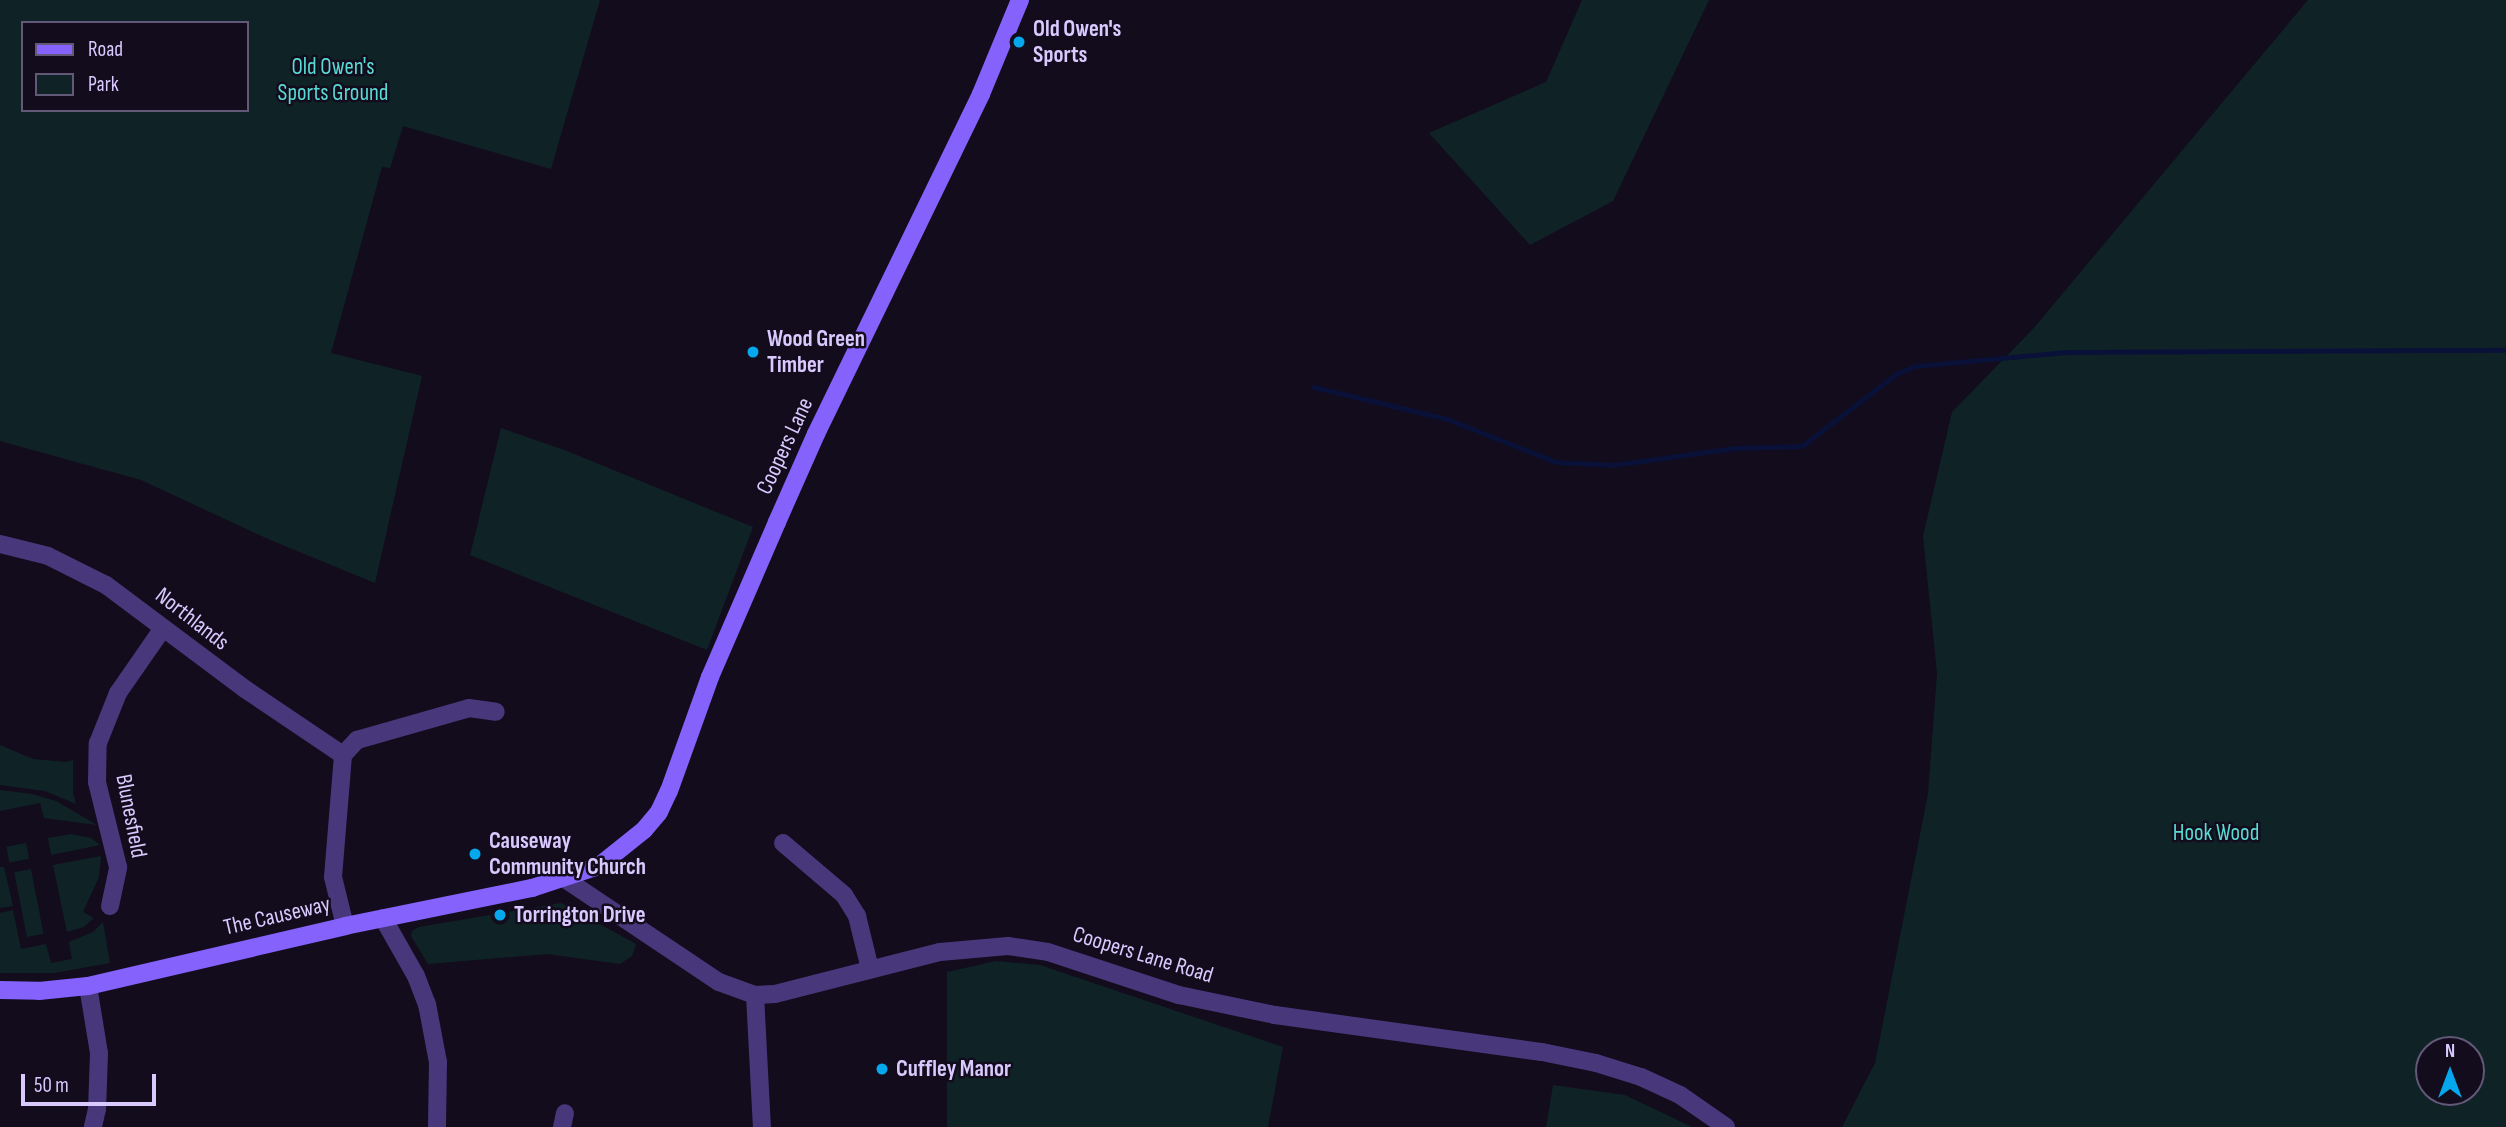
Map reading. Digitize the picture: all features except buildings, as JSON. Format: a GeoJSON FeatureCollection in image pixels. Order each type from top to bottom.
{"type":"FeatureCollection","features":[{"type":"Feature","properties":{"kind":"main road","name":"Coopers Lane"},"geometry":{"type":"LineString","coordinates":[[565,880],[599,866],[626,846],[659,812],[710,677],[782,510],[981,94],[1020,0]]}},
{"type":"Feature","properties":{"kind":"main road","name":"The Causeway"},"geometry":{"type":"LineString","coordinates":[[0,990],[39,991],[88,986],[345,926],[565,880]]}},
{"type":"Feature","properties":{"kind":"street","name":"Northlands"},"geometry":{"type":"LineString","coordinates":[[0,544],[48,556],[82,571],[129,600],[245,689],[343,755]]}},
{"type":"Feature","properties":{"kind":"street","name":"Blunesfield"},"geometry":{"type":"LineString","coordinates":[[110,906],[118,867],[97,782],[96,756],[118,693],[163,628]]}},
{"type":"Feature","properties":{"kind":"street"},"geometry":{"type":"LineString","coordinates":[[345,926],[333,877],[343,755],[357,740],[469,708],[496,712]]}},
{"type":"Feature","properties":{"kind":"street"},"geometry":{"type":"LineString","coordinates":[[783,843],[844,895],[857,916],[870,969]]}},
{"type":"Feature","properties":{"kind":"street","name":"Coopers Lane Road"},"geometry":{"type":"LineString","coordinates":[[565,880],[719,982],[755,995],[775,995],[958,948],[1008,946],[1048,952],[1180,995],[1275,1014],[1517,1048],[1596,1063],[1641,1077],[1680,1095],[1726,1127]]}},
{"type":"Feature","properties":{"kind":"street"},"geometry":{"type":"LineString","coordinates":[[383,918],[416,976],[434,1032],[439,1096],[437,1127]]}},
{"type":"Feature","properties":{"kind":"street"},"geometry":{"type":"LineString","coordinates":[[88,986],[99,1054],[97,1108],[93,1127]]}},
{"type":"Feature","properties":{"kind":"street"},"geometry":{"type":"LineString","coordinates":[[755,995],[762,1127]]}},
{"type":"Feature","properties":{"kind":"green space","name":"Old Owen's Sports Ground"},"geometry":{"type":"Polygon","coordinates":[[[0,0],[600,0],[551,169],[403,126],[390,168],[382,167],[331,353],[422,376],[375,583],[268,539],[141,480],[0,441],[0,0]]]}},
{"type":"Feature","properties":{"kind":"green space"},"geometry":{"type":"Polygon","coordinates":[[[1582,0],[1709,0],[1613,201],[1530,245],[1429,133],[1546,82],[1582,0]]]}},
{"type":"Feature","properties":{"kind":"green space","name":"Hook Wood"},"geometry":{"type":"Polygon","coordinates":[[[2308,0],[2506,0],[2506,1127],[1842,1127],[1875,1063],[1928,794],[1937,673],[1923,536],[1952,412],[2033,329],[2308,0]]]}},
{"type":"Feature","properties":{"kind":"green space"},"geometry":{"type":"Polygon","coordinates":[[[501,428],[567,451],[753,527],[707,650],[470,555],[501,428]]]}},
{"type":"Feature","properties":{"kind":"green space"},"geometry":{"type":"Polygon","coordinates":[[[0,745],[33,759],[66,762],[73,760],[73,793],[76,804],[45,791],[0,785],[0,745]]]}},
{"type":"Feature","properties":{"kind":"green space"},"geometry":{"type":"Polygon","coordinates":[[[0,790],[32,794],[56,801],[97,825],[44,818],[40,803],[0,811],[0,790]]]}},
{"type":"Feature","properties":{"kind":"green space"},"geometry":{"type":"Polygon","coordinates":[[[71,834],[91,838],[100,845],[51,855],[48,838],[71,834]]]}},
{"type":"Feature","properties":{"kind":"green space"},"geometry":{"type":"Polygon","coordinates":[[[26,843],[29,859],[9,863],[6,847],[26,843]]]}},
{"type":"Feature","properties":{"kind":"green space"},"geometry":{"type":"Polygon","coordinates":[[[101,856],[99,877],[83,912],[94,918],[84,927],[67,932],[53,865],[101,856]]]}},
{"type":"Feature","properties":{"kind":"green space"},"geometry":{"type":"Polygon","coordinates":[[[0,867],[4,867],[13,906],[0,908],[0,867]]]}},
{"type":"Feature","properties":{"kind":"green space"},"geometry":{"type":"Polygon","coordinates":[[[31,869],[44,934],[27,937],[14,872],[31,869]]]}},
{"type":"Feature","properties":{"kind":"green space"},"geometry":{"type":"Polygon","coordinates":[[[561,903],[636,944],[632,956],[620,964],[547,954],[428,964],[411,936],[412,931],[419,927],[561,903]]]}},
{"type":"Feature","properties":{"kind":"green space"},"geometry":{"type":"Polygon","coordinates":[[[13,910],[21,949],[46,944],[51,963],[72,959],[69,942],[93,932],[103,922],[110,963],[54,973],[0,973],[0,913],[13,910]]]}},
{"type":"Feature","properties":{"kind":"green space"},"geometry":{"type":"Polygon","coordinates":[[[996,961],[1040,965],[1283,1047],[1268,1127],[947,1127],[947,972],[996,961]]]}},
{"type":"Feature","properties":{"kind":"green space"},"geometry":{"type":"Polygon","coordinates":[[[1553,1085],[1625,1095],[1692,1127],[1546,1127],[1553,1085]]]}},
{"type":"Feature","properties":{"kind":"waterway"},"geometry":{"type":"LineString","coordinates":[[1314,387],[1447,419],[1556,462],[1613,465],[1735,448],[1802,446],[1896,374],[1915,366],[2066,352],[2506,350]]}},
{"type":"Feature","properties":{"kind":"place","name":"Old Owen's Sports"},"geometry":{"type":"Point","coordinates":[1019,42]}},
{"type":"Feature","properties":{"kind":"place","name":"Wood Green Timber"},"geometry":{"type":"Point","coordinates":[753,352]}},
{"type":"Feature","properties":{"kind":"place","name":"Causeway Community Church"},"geometry":{"type":"Point","coordinates":[475,854]}},
{"type":"Feature","properties":{"kind":"place","name":"Torrington Drive"},"geometry":{"type":"Point","coordinates":[500,915]}},
{"type":"Feature","properties":{"kind":"place","name":"Cuffley Manor"},"geometry":{"type":"Point","coordinates":[882,1069]}}]}
